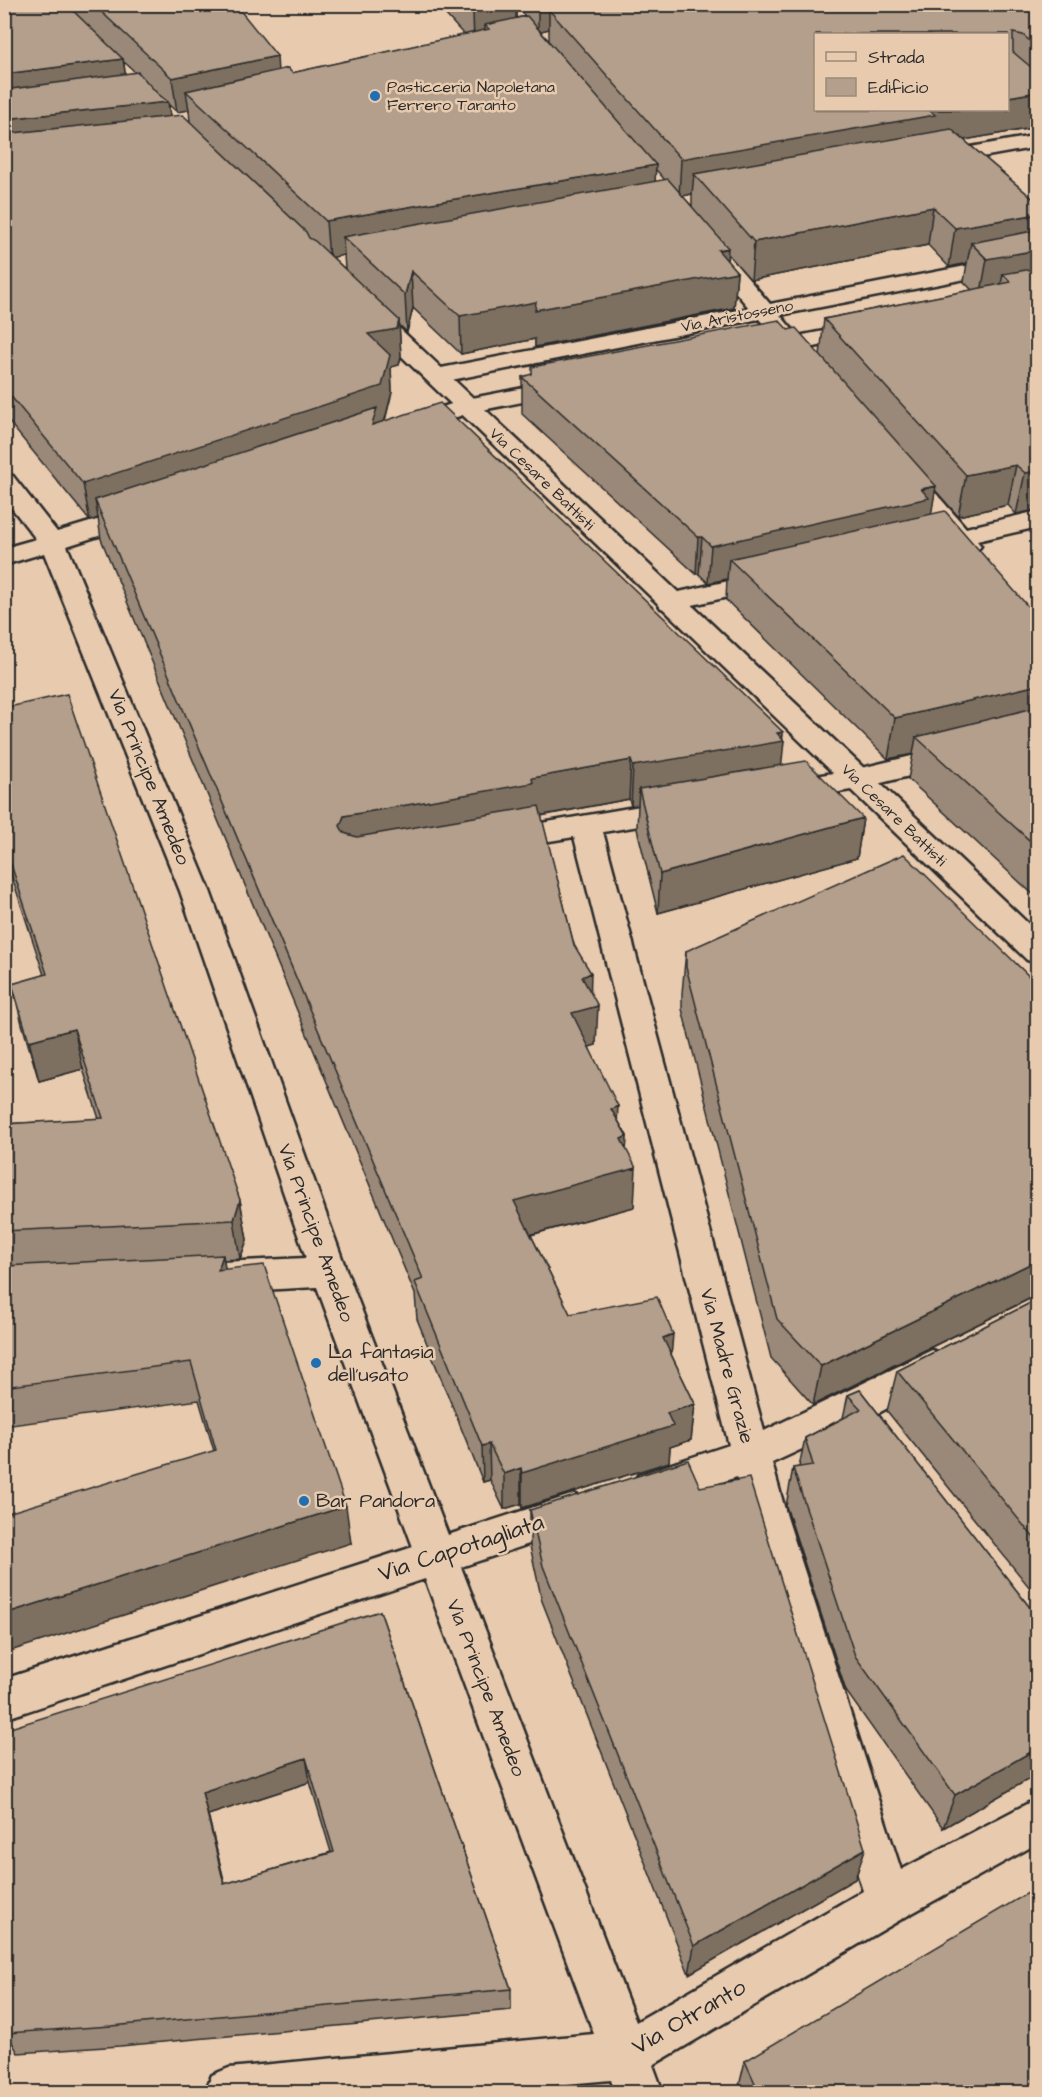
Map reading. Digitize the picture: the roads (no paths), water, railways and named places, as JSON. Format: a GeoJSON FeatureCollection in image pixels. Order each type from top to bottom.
{"type":"FeatureCollection","features":[{"type":"Feature","properties":{"kind":"street"},"geometry":{"type":"LineString","coordinates":[[908,164],[1038,141]]}},
{"type":"Feature","properties":{"kind":"street"},"geometry":{"type":"LineString","coordinates":[[696,232],[762,311],[816,370]]}},
{"type":"Feature","properties":{"kind":"street","name":"Via Aristosseno"},"geometry":{"type":"LineString","coordinates":[[436,376],[1038,258]]}},
{"type":"Feature","properties":{"kind":"street","name":"Via Cesare Battisti"},"geometry":{"type":"LineString","coordinates":[[355,300],[1038,952]]}},
{"type":"Feature","properties":{"kind":"street","name":"Via Aristosseno"},"geometry":{"type":"LineString","coordinates":[[747,353],[886,326]]}},
{"type":"Feature","properties":{"kind":"street"},"geometry":{"type":"LineString","coordinates":[[388,432],[467,406],[584,384]]}},
{"type":"Feature","properties":{"kind":"street"},"geometry":{"type":"LineString","coordinates":[[892,458],[983,564]]}},
{"type":"Feature","properties":{"kind":"street","name":"Via Principe Amedeo"},"geometry":{"type":"LineString","coordinates":[[4,481],[53,544],[195,891],[329,1272],[632,2074]]}},
{"type":"Feature","properties":{"kind":"street"},"geometry":{"type":"LineString","coordinates":[[4,557],[53,544],[165,507]]}},
{"type":"Feature","properties":{"kind":"street"},"geometry":{"type":"LineString","coordinates":[[925,545],[1038,519]]}},
{"type":"Feature","properties":{"kind":"street"},"geometry":{"type":"LineString","coordinates":[[4,574],[36,572],[67,579]]}},
{"type":"Feature","properties":{"kind":"street"},"geometry":{"type":"LineString","coordinates":[[670,602],[797,573]]}},
{"type":"Feature","properties":{"kind":"street"},"geometry":{"type":"LineString","coordinates":[[763,795],[857,779],[1038,735]]}},
{"type":"Feature","properties":{"kind":"street"},"geometry":{"type":"LineString","coordinates":[[473,844],[704,805]]}},
{"type":"Feature","properties":{"kind":"street","name":"Via Madre Grazie"},"geometry":{"type":"LineString","coordinates":[[586,825],[767,1517],[889,1901]]}},
{"type":"Feature","properties":{"kind":"street"},"geometry":{"type":"LineString","coordinates":[[190,1279],[329,1272]]}},
{"type":"Feature","properties":{"kind":"street","name":"Via Capotagliata"},"geometry":{"type":"LineString","coordinates":[[4,1699],[436,1556],[868,1419],[960,1351]]}},
{"type":"Feature","properties":{"kind":"street","name":"Via Otranto"},"geometry":{"type":"LineString","coordinates":[[229,2092],[632,2074],[889,1901],[1038,1819]]}},
{"type":"Feature","properties":{"kind":"place","name":"Pasticceria Napoletana Ferrero Taranto"},"geometry":{"type":"Point","coordinates":[375,96]}},
{"type":"Feature","properties":{"kind":"place","name":"La fantasia dell'usato"},"geometry":{"type":"Point","coordinates":[316,1363]}},
{"type":"Feature","properties":{"kind":"place","name":"Bar Pandora"},"geometry":{"type":"Point","coordinates":[304,1501]}}]}
